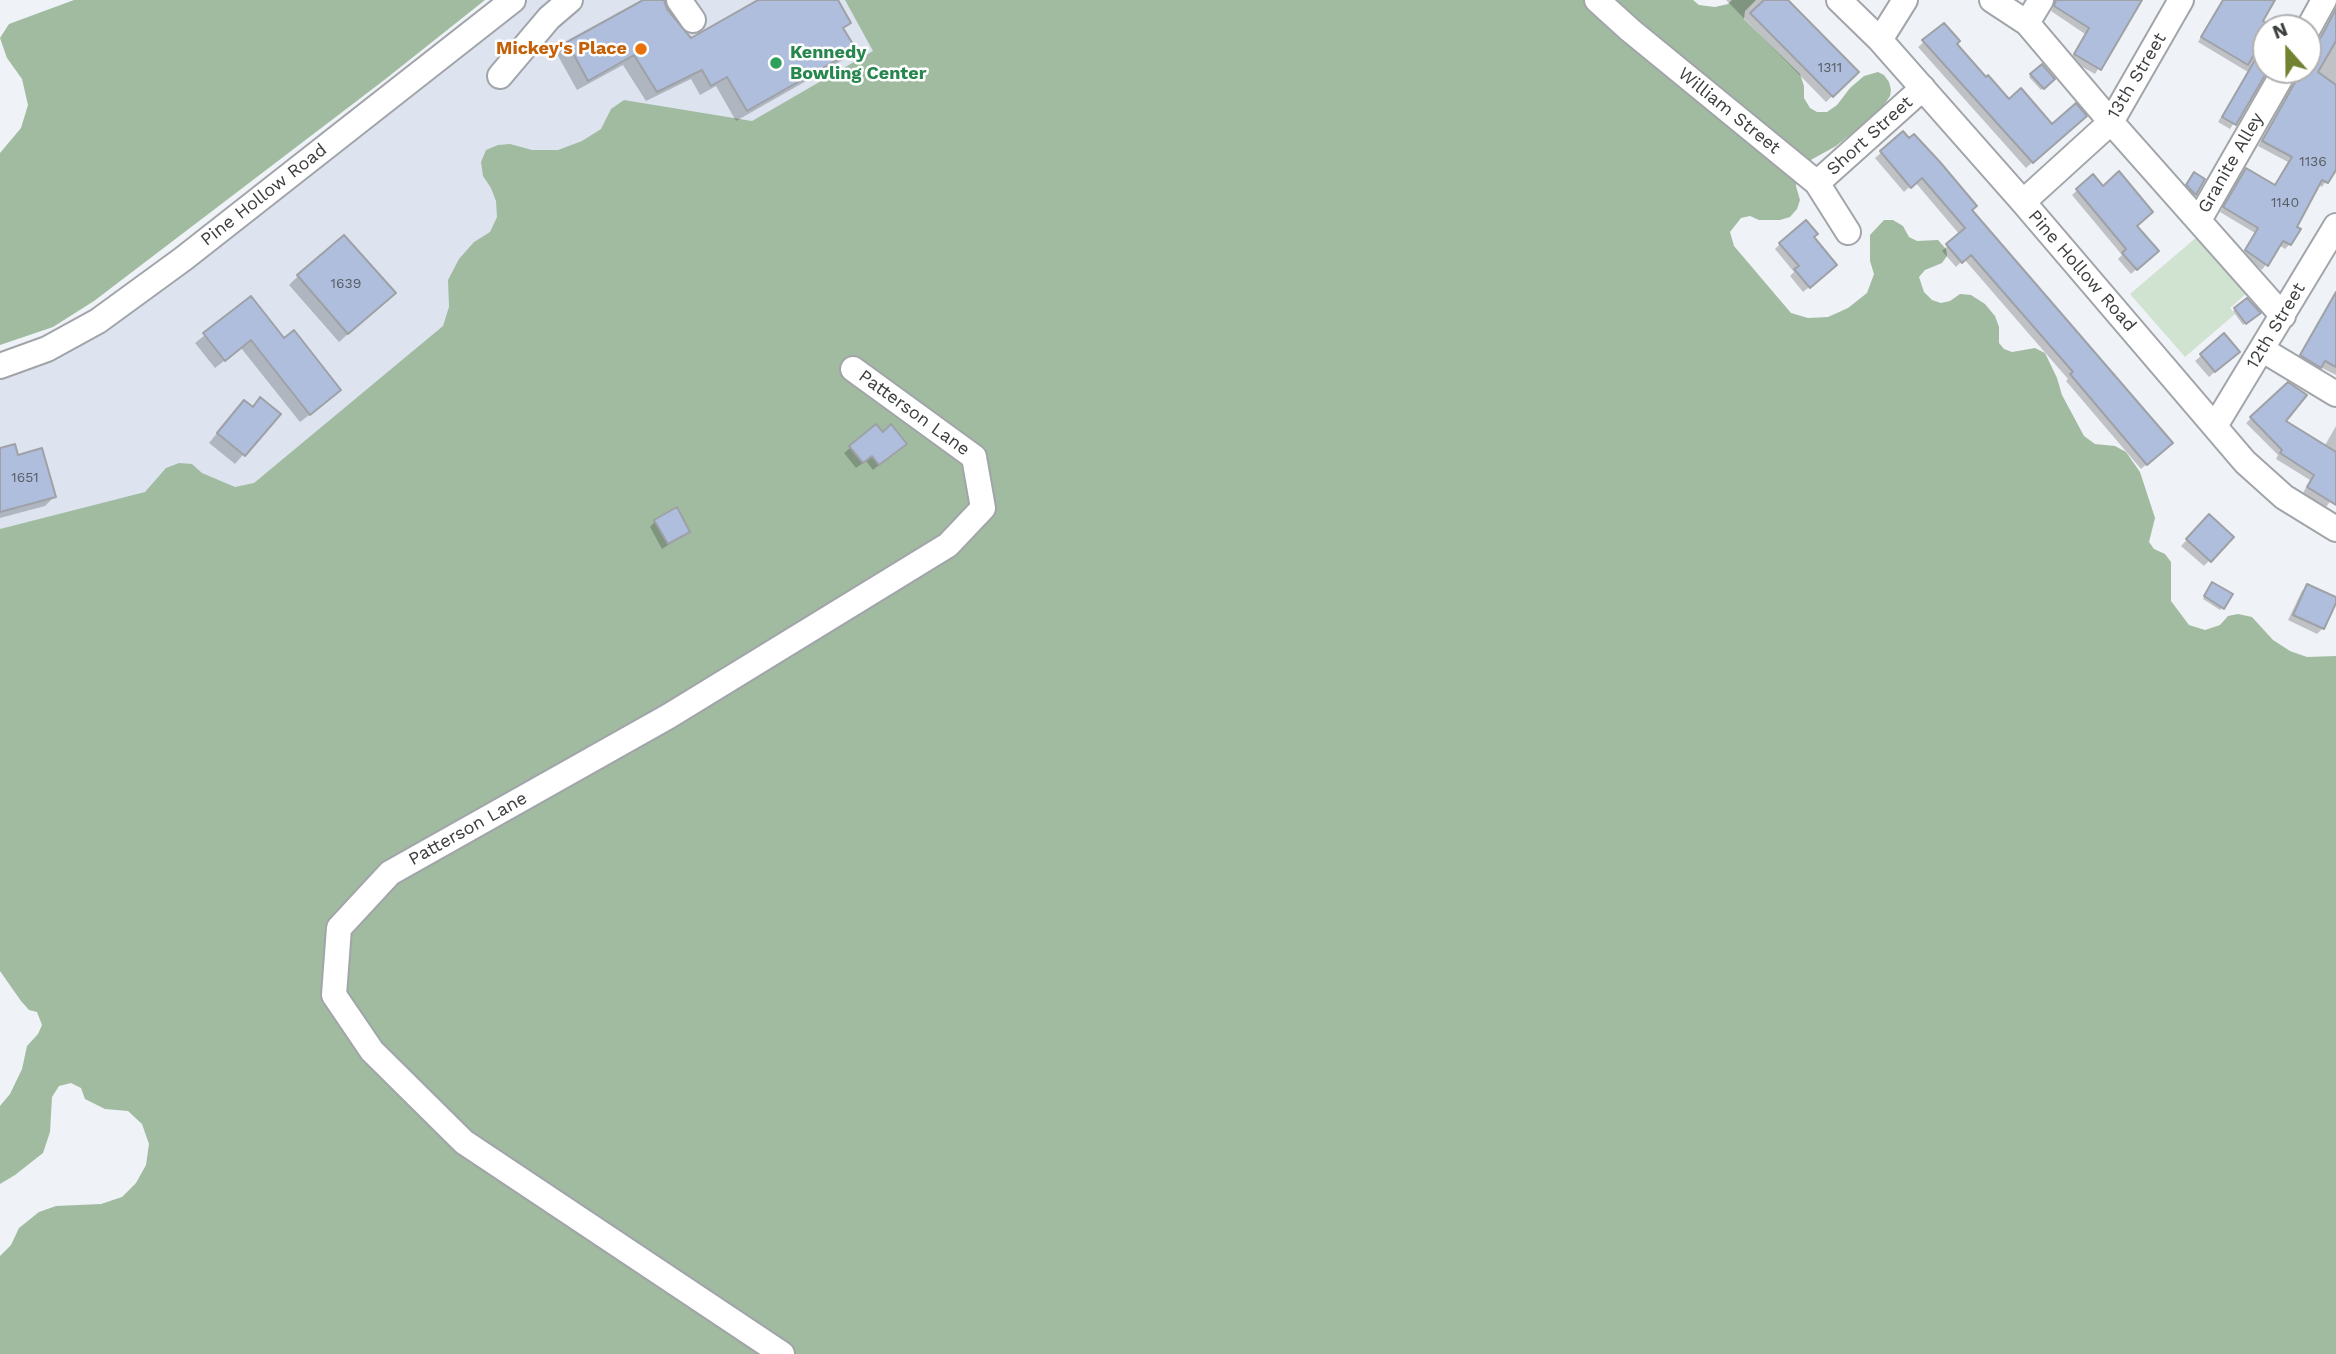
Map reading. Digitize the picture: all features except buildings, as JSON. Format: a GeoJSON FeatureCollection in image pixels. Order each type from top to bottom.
{"type":"FeatureCollection","features":[{"type":"Feature","properties":{"kind":"street","name":"Pine Hollow Road"},"geometry":{"type":"LineString","coordinates":[[0,366],[47,349],[98,321],[183,259],[513,0]]}},
{"type":"Feature","properties":{"kind":"street"},"geometry":{"type":"LineString","coordinates":[[500,76],[549,18],[570,0]]}},
{"type":"Feature","properties":{"kind":"street","name":"William Street"},"geometry":{"type":"LineString","coordinates":[[1597,0],[1816,183],[1848,232]]}},
{"type":"Feature","properties":{"kind":"street","name":"Pine Hollow Road"},"geometry":{"type":"LineString","coordinates":[[1839,0],[1923,88],[2245,462],[2284,498],[2336,529]]}},
{"type":"Feature","properties":{"kind":"street"},"geometry":{"type":"LineString","coordinates":[[1880,40],[1905,0]]}},
{"type":"Feature","properties":{"kind":"street"},"geometry":{"type":"LineString","coordinates":[[1992,0],[2027,23],[2283,316]]}},
{"type":"Feature","properties":{"kind":"street"},"geometry":{"type":"LineString","coordinates":[[2027,23],[2041,0]]}},
{"type":"Feature","properties":{"kind":"street","name":"13th Street"},"geometry":{"type":"LineString","coordinates":[[2023,202],[2111,122],[2181,0]]}},
{"type":"Feature","properties":{"kind":"street","name":"Granite Alley"},"geometry":{"type":"LineString","coordinates":[[2199,220],[2277,84]]}},
{"type":"Feature","properties":{"kind":"street","name":"Short Street"},"geometry":{"type":"LineString","coordinates":[[1816,183],[1923,88]]}},
{"type":"Feature","properties":{"kind":"street","name":"12th Street"},"geometry":{"type":"LineString","coordinates":[[2215,426],[2336,226]]}},
{"type":"Feature","properties":{"kind":"street"},"geometry":{"type":"LineString","coordinates":[[2263,350],[2336,394]]}},
{"type":"Feature","properties":{"kind":"street","name":"Patterson Lane"},"geometry":{"type":"LineString","coordinates":[[782,1354],[463,1141],[372,1051],[334,995],[339,928],[390,873],[669,716],[948,545],[984,508],[974,457],[853,369]]}},
{"type":"Feature","properties":{"kind":"shaded area"},"geometry":{"type":"Polygon","coordinates":[[[513,0],[957,0],[306,530],[0,623],[0,366],[47,349],[513,0]]]}},
{"type":"Feature","properties":{"kind":"green space"},"geometry":{"type":"Polygon","coordinates":[[[74,0],[485,0],[94,301],[53,327],[0,345],[0,153],[21,128],[28,105],[22,79],[7,58],[0,38],[9,24],[74,0]]]}},
{"type":"Feature","properties":{"kind":"green space"},"geometry":{"type":"Polygon","coordinates":[[[845,0],[1693,0],[1699,5],[1715,7],[1728,4],[1732,0],[1756,0],[1745,11],[1744,19],[1800,74],[1804,98],[1810,108],[1817,112],[1827,112],[1864,76],[1878,72],[1884,75],[1889,82],[1890,96],[1880,111],[1836,146],[1809,161],[1797,177],[1796,186],[1800,200],[1790,217],[1780,220],[1759,220],[1750,216],[1741,218],[1730,232],[1734,246],[1791,313],[1808,318],[1828,317],[1848,308],[1867,293],[1874,274],[1870,261],[1870,235],[1884,220],[1893,220],[1903,226],[1909,237],[1917,241],[1938,240],[1946,249],[1947,256],[1942,263],[1925,270],[1919,277],[1924,292],[1932,300],[1941,303],[1960,294],[1971,295],[1985,304],[1995,316],[1999,327],[1999,343],[2004,349],[2012,352],[2035,348],[2045,353],[2062,395],[2084,436],[2095,444],[2115,446],[2126,452],[2140,472],[2155,518],[2149,542],[2171,562],[2171,601],[2189,625],[2205,630],[2220,625],[2228,616],[2238,614],[2252,617],[2273,640],[2290,651],[2307,657],[2336,656],[2336,1354],[0,1354],[0,1256],[11,1245],[19,1228],[39,1212],[56,1206],[101,1204],[122,1197],[136,1183],[146,1165],[149,1144],[142,1124],[128,1111],[105,1109],[85,1099],[81,1088],[71,1083],[59,1086],[52,1097],[50,1132],[43,1153],[0,1184],[0,1106],[10,1094],[22,1069],[27,1046],[42,1025],[37,1012],[29,1010],[0,971],[0,529],[145,492],[166,468],[179,463],[192,464],[202,473],[235,487],[254,483],[443,326],[449,307],[448,280],[459,259],[474,242],[490,232],[497,217],[496,201],[483,176],[481,162],[486,150],[510,144],[532,150],[558,150],[582,141],[601,129],[611,109],[624,100],[752,121],[873,51],[845,0]]]}},
{"type":"Feature","properties":{"kind":"green space"},"geometry":{"type":"Polygon","coordinates":[[[2198,236],[2247,293],[2230,308],[2235,314],[2185,357],[2130,294],[2198,236]]]}},
{"type":"Feature","properties":{"kind":"place","name":"Mickey's Place"},"geometry":{"type":"Point","coordinates":[641,49]}},
{"type":"Feature","properties":{"kind":"place","name":"Kennedy Bowling Center"},"geometry":{"type":"Point","coordinates":[776,63]}}]}
